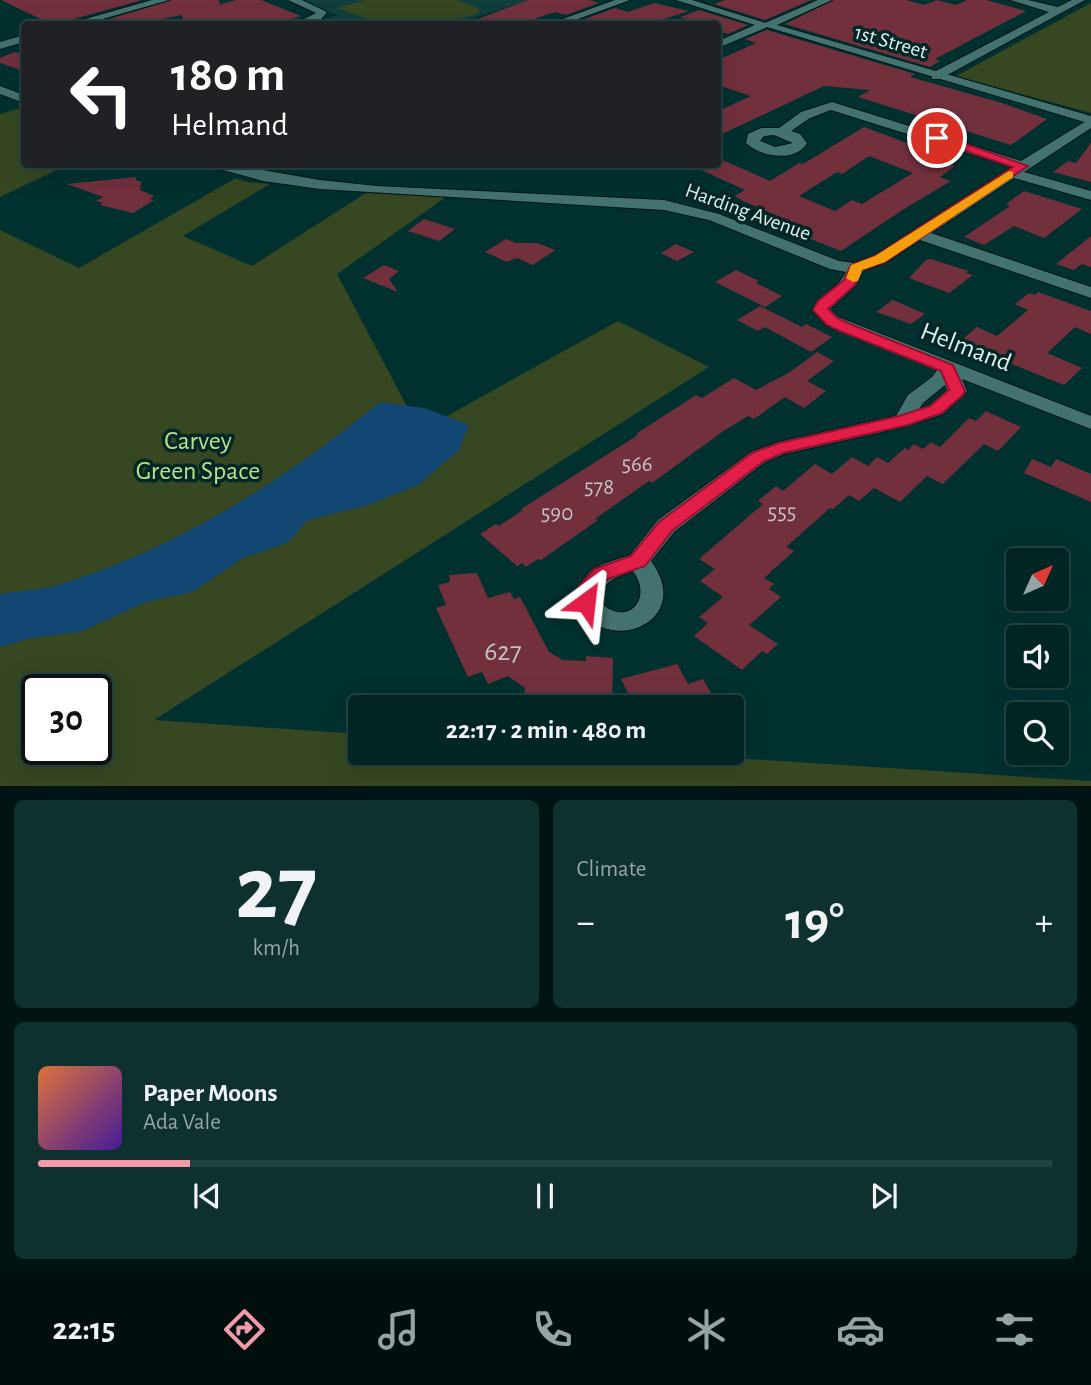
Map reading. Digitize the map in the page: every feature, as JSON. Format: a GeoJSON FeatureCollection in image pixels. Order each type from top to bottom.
{"type":"FeatureCollection","features":[{"type":"Feature","properties":{"kind":"street"},"geometry":{"type":"LineString","coordinates":[[86,21],[164,0]]}},
{"type":"Feature","properties":{"kind":"street"},"geometry":{"type":"LineString","coordinates":[[293,0],[322,12],[321,16],[307,21]]}},
{"type":"Feature","properties":{"kind":"street"},"geometry":{"type":"LineString","coordinates":[[564,21],[625,0]]}},
{"type":"Feature","properties":{"kind":"street","name":"1st Street"},"geometry":{"type":"LineString","coordinates":[[681,0],[1091,121]]}},
{"type":"Feature","properties":{"kind":"street"},"geometry":{"type":"LineString","coordinates":[[721,44],[827,0]]}},
{"type":"Feature","properties":{"kind":"street"},"geometry":{"type":"LineString","coordinates":[[1016,0],[1059,11]]}},
{"type":"Feature","properties":{"kind":"street"},"geometry":{"type":"LineString","coordinates":[[936,76],[1080,0]]}},
{"type":"Feature","properties":{"kind":"street"},"geometry":{"type":"LineString","coordinates":[[0,46],[21,39]]}},
{"type":"Feature","properties":{"kind":"street"},"geometry":{"type":"LineString","coordinates":[[0,90],[21,98]]}},
{"type":"Feature","properties":{"kind":"street"},"geometry":{"type":"LineString","coordinates":[[783,132],[790,124],[819,109],[832,106],[1091,196]]}},
{"type":"Feature","properties":{"kind":"street"},"geometry":{"type":"LineString","coordinates":[[856,268],[880,259],[1091,121]]}},
{"type":"Feature","properties":{"kind":"street","name":"Harding Avenue"},"geometry":{"type":"LineString","coordinates":[[226,168],[261,176],[332,185],[664,205],[714,217],[827,263],[856,268]]}},
{"type":"Feature","properties":{"kind":"street"},"geometry":{"type":"LineString","coordinates":[[919,234],[965,252],[1091,293]]}},
{"type":"Feature","properties":{"kind":"street","name":"Helmand"},"geometry":{"type":"LineString","coordinates":[[856,268],[850,282],[823,304],[821,310],[824,315],[845,328],[1089,419]]}},
{"type":"Feature","properties":{"kind":"street"},"geometry":{"type":"LineString","coordinates":[[638,561],[666,526],[758,457],[779,449],[903,421],[915,399],[939,381],[948,368]]}},
{"type":"Feature","properties":{"kind":"shaded area"},"geometry":{"type":"Polygon","coordinates":[[[297,0],[529,0],[463,21],[318,21],[338,15],[297,0]]]}},
{"type":"Feature","properties":{"kind":"green space"},"geometry":{"type":"Polygon","coordinates":[[[366,0],[456,0],[478,8],[479,13],[451,21],[374,21],[337,8],[366,0]]]}},
{"type":"Feature","properties":{"kind":"green space"},"geometry":{"type":"Polygon","coordinates":[[[1091,3],[1091,113],[956,76],[1091,3]]]}},
{"type":"Feature","properties":{"kind":"green space"},"geometry":{"type":"Polygon","coordinates":[[[21,108],[21,168],[61,168],[0,197],[0,114],[21,108]]]}},
{"type":"Feature","properties":{"kind":"green space","name":"Carvey Green Space"},"geometry":{"type":"Polygon","coordinates":[[[236,178],[270,184],[183,236],[252,266],[366,193],[446,197],[337,274],[420,431],[618,321],[709,367],[154,720],[348,733],[348,765],[744,765],[744,759],[1091,781],[1091,786],[0,786],[0,230],[79,268],[236,178]]]}},
{"type":"Feature","properties":{"kind":"water"},"geometry":{"type":"Polygon","coordinates":[[[380,402],[424,408],[469,425],[459,450],[418,485],[365,506],[308,520],[287,543],[243,558],[192,592],[146,602],[80,632],[31,638],[0,647],[0,594],[58,585],[102,570],[187,532],[267,485],[380,402]]]}},
{"type":"Feature","properties":{"kind":"building"},"geometry":{"type":"Polygon","coordinates":[[[1,0],[142,0],[67,21],[45,21],[1,0]]]}},
{"type":"Feature","properties":{"kind":"building"},"geometry":{"type":"Polygon","coordinates":[[[172,0],[219,0],[220,4],[211,7],[236,0],[261,0],[301,16],[285,21],[183,21],[182,15],[152,21],[103,21],[172,0]]]}},
{"type":"Feature","properties":{"kind":"building"},"geometry":{"type":"Polygon","coordinates":[[[528,0],[590,0],[599,3],[566,15],[555,12],[528,21],[473,21],[528,0]]]}},
{"type":"Feature","properties":{"kind":"building"},"geometry":{"type":"Polygon","coordinates":[[[725,0],[811,0],[765,20],[714,4],[725,0]]]}},
{"type":"Feature","properties":{"kind":"building"},"geometry":{"type":"Polygon","coordinates":[[[834,0],[906,0],[924,5],[937,0],[956,5],[967,0],[986,0],[1026,11],[935,59],[940,61],[930,67],[785,24],[834,0]]]}},
{"type":"Feature","properties":{"kind":"building"},"geometry":{"type":"Polygon","coordinates":[[[654,3],[689,11],[657,21],[582,20],[615,8],[628,12],[654,3]]]}},
{"type":"Feature","properties":{"kind":"building"},"geometry":{"type":"Polygon","coordinates":[[[699,10],[748,25],[728,34],[721,32],[721,21],[693,21],[680,17],[699,10]]]}},
{"type":"Feature","properties":{"kind":"building"},"geometry":{"type":"Polygon","coordinates":[[[767,30],[915,74],[910,77],[1002,103],[1047,119],[1011,145],[858,97],[870,90],[824,86],[721,135],[721,110],[751,96],[721,86],[721,59],[756,43],[745,39],[767,30]]]}},
{"type":"Feature","properties":{"kind":"building"},"geometry":{"type":"Polygon","coordinates":[[[15,52],[21,54],[21,70],[0,63],[0,58],[15,52]]]}},
{"type":"Feature","properties":{"kind":"building"},"geometry":{"type":"Polygon","coordinates":[[[864,127],[931,152],[930,158],[955,166],[940,177],[951,181],[841,251],[795,233],[803,227],[743,201],[735,196],[745,190],[697,168],[721,168],[721,159],[770,181],[799,163],[803,164],[864,127]],[[869,156],[842,174],[837,172],[799,196],[835,211],[852,200],[862,204],[913,173],[869,156]]]}},
{"type":"Feature","properties":{"kind":"building"},"geometry":{"type":"Polygon","coordinates":[[[1091,143],[1091,182],[1053,172],[1068,161],[1076,163],[1091,143]]]}},
{"type":"Feature","properties":{"kind":"building"},"geometry":{"type":"Polygon","coordinates":[[[136,177],[136,181],[141,181],[140,190],[154,196],[150,199],[154,200],[133,213],[100,205],[103,203],[96,201],[103,197],[67,184],[136,177]]]}},
{"type":"Feature","properties":{"kind":"building"},"geometry":{"type":"Polygon","coordinates":[[[1024,191],[1082,209],[1044,238],[1014,226],[984,245],[964,237],[1010,206],[1006,204],[1024,191]]]}},
{"type":"Feature","properties":{"kind":"building"},"geometry":{"type":"Polygon","coordinates":[[[424,219],[455,229],[439,241],[408,231],[424,219]]]}},
{"type":"Feature","properties":{"kind":"building"},"geometry":{"type":"Polygon","coordinates":[[[1091,236],[1091,267],[1082,264],[1074,270],[1056,264],[1091,236]]]}},
{"type":"Feature","properties":{"kind":"building"},"geometry":{"type":"Polygon","coordinates":[[[506,239],[516,243],[537,243],[555,250],[533,265],[517,258],[507,262],[485,252],[506,239]]]}},
{"type":"Feature","properties":{"kind":"building"},"geometry":{"type":"Polygon","coordinates":[[[676,244],[694,252],[677,261],[661,253],[676,244]]]}},
{"type":"Feature","properties":{"kind":"building"},"geometry":{"type":"Polygon","coordinates":[[[931,259],[973,275],[949,293],[909,278],[926,260],[931,259]]]}},
{"type":"Feature","properties":{"kind":"building"},"geometry":{"type":"Polygon","coordinates":[[[384,265],[399,271],[389,279],[398,292],[363,278],[384,265]]]}},
{"type":"Feature","properties":{"kind":"building"},"geometry":{"type":"Polygon","coordinates":[[[736,270],[782,296],[765,307],[715,282],[736,270]]]}},
{"type":"Feature","properties":{"kind":"building"},"geometry":{"type":"Polygon","coordinates":[[[1038,292],[1091,311],[1091,334],[1075,327],[1047,353],[1082,368],[1064,385],[1007,362],[1004,365],[957,344],[977,327],[997,336],[1028,310],[1015,304],[1029,293],[1035,295],[1038,292]]]}},
{"type":"Feature","properties":{"kind":"building"},"geometry":{"type":"Polygon","coordinates":[[[893,300],[925,314],[911,324],[876,312],[893,300]]]}},
{"type":"Feature","properties":{"kind":"building"},"geometry":{"type":"Polygon","coordinates":[[[760,306],[802,327],[806,324],[832,337],[811,352],[765,327],[758,331],[737,320],[760,306]]]}},
{"type":"Feature","properties":{"kind":"building"},"geometry":{"type":"Polygon","coordinates":[[[817,352],[834,361],[807,381],[826,391],[804,408],[785,397],[754,419],[748,416],[652,483],[649,481],[541,560],[538,559],[526,567],[522,563],[517,566],[480,534],[496,524],[499,526],[696,395],[702,398],[734,378],[756,390],[790,372],[817,352]]]}},
{"type":"Feature","properties":{"kind":"building"},"geometry":{"type":"Polygon","coordinates":[[[986,411],[1021,427],[998,451],[984,444],[943,484],[927,476],[900,502],[874,488],[859,501],[849,495],[786,547],[794,551],[764,578],[774,584],[769,589],[781,597],[749,625],[778,644],[767,654],[762,651],[742,670],[694,636],[708,623],[699,617],[723,597],[700,581],[715,569],[699,559],[763,504],[758,501],[776,486],[783,491],[815,464],[832,474],[852,457],[868,466],[877,457],[888,463],[914,444],[923,449],[931,442],[940,447],[969,418],[976,421],[986,411]]]}},
{"type":"Feature","properties":{"kind":"building"},"geometry":{"type":"Polygon","coordinates":[[[1032,459],[1051,467],[1056,459],[1091,474],[1091,502],[1024,473],[1032,459]]]}},
{"type":"Feature","properties":{"kind":"building"},"geometry":{"type":"Polygon","coordinates":[[[477,573],[488,598],[510,592],[514,599],[520,597],[549,652],[563,660],[586,661],[586,656],[613,658],[612,695],[524,695],[525,688],[508,676],[488,684],[482,672],[468,677],[436,608],[446,605],[438,585],[450,582],[449,575],[477,573]]]}},
{"type":"Feature","properties":{"kind":"building"},"geometry":{"type":"Polygon","coordinates":[[[677,664],[688,684],[703,679],[712,695],[629,695],[621,679],[677,664]]]}},
{"type":"Feature","properties":{"kind":"slow traffic"},"geometry":{"type":"LineString","coordinates":[[853,278],[856,268],[880,259],[1009,175]]}},
{"type":"Feature","properties":{"kind":"route"},"geometry":{"type":"LineString","coordinates":[[586,602],[589,586],[601,574],[638,561],[666,526],[758,457],[818,439],[903,421],[936,410],[957,391],[948,368],[845,328],[832,321],[821,310],[823,304],[850,282],[856,268],[880,259],[1022,166],[937,138]]}}]}
